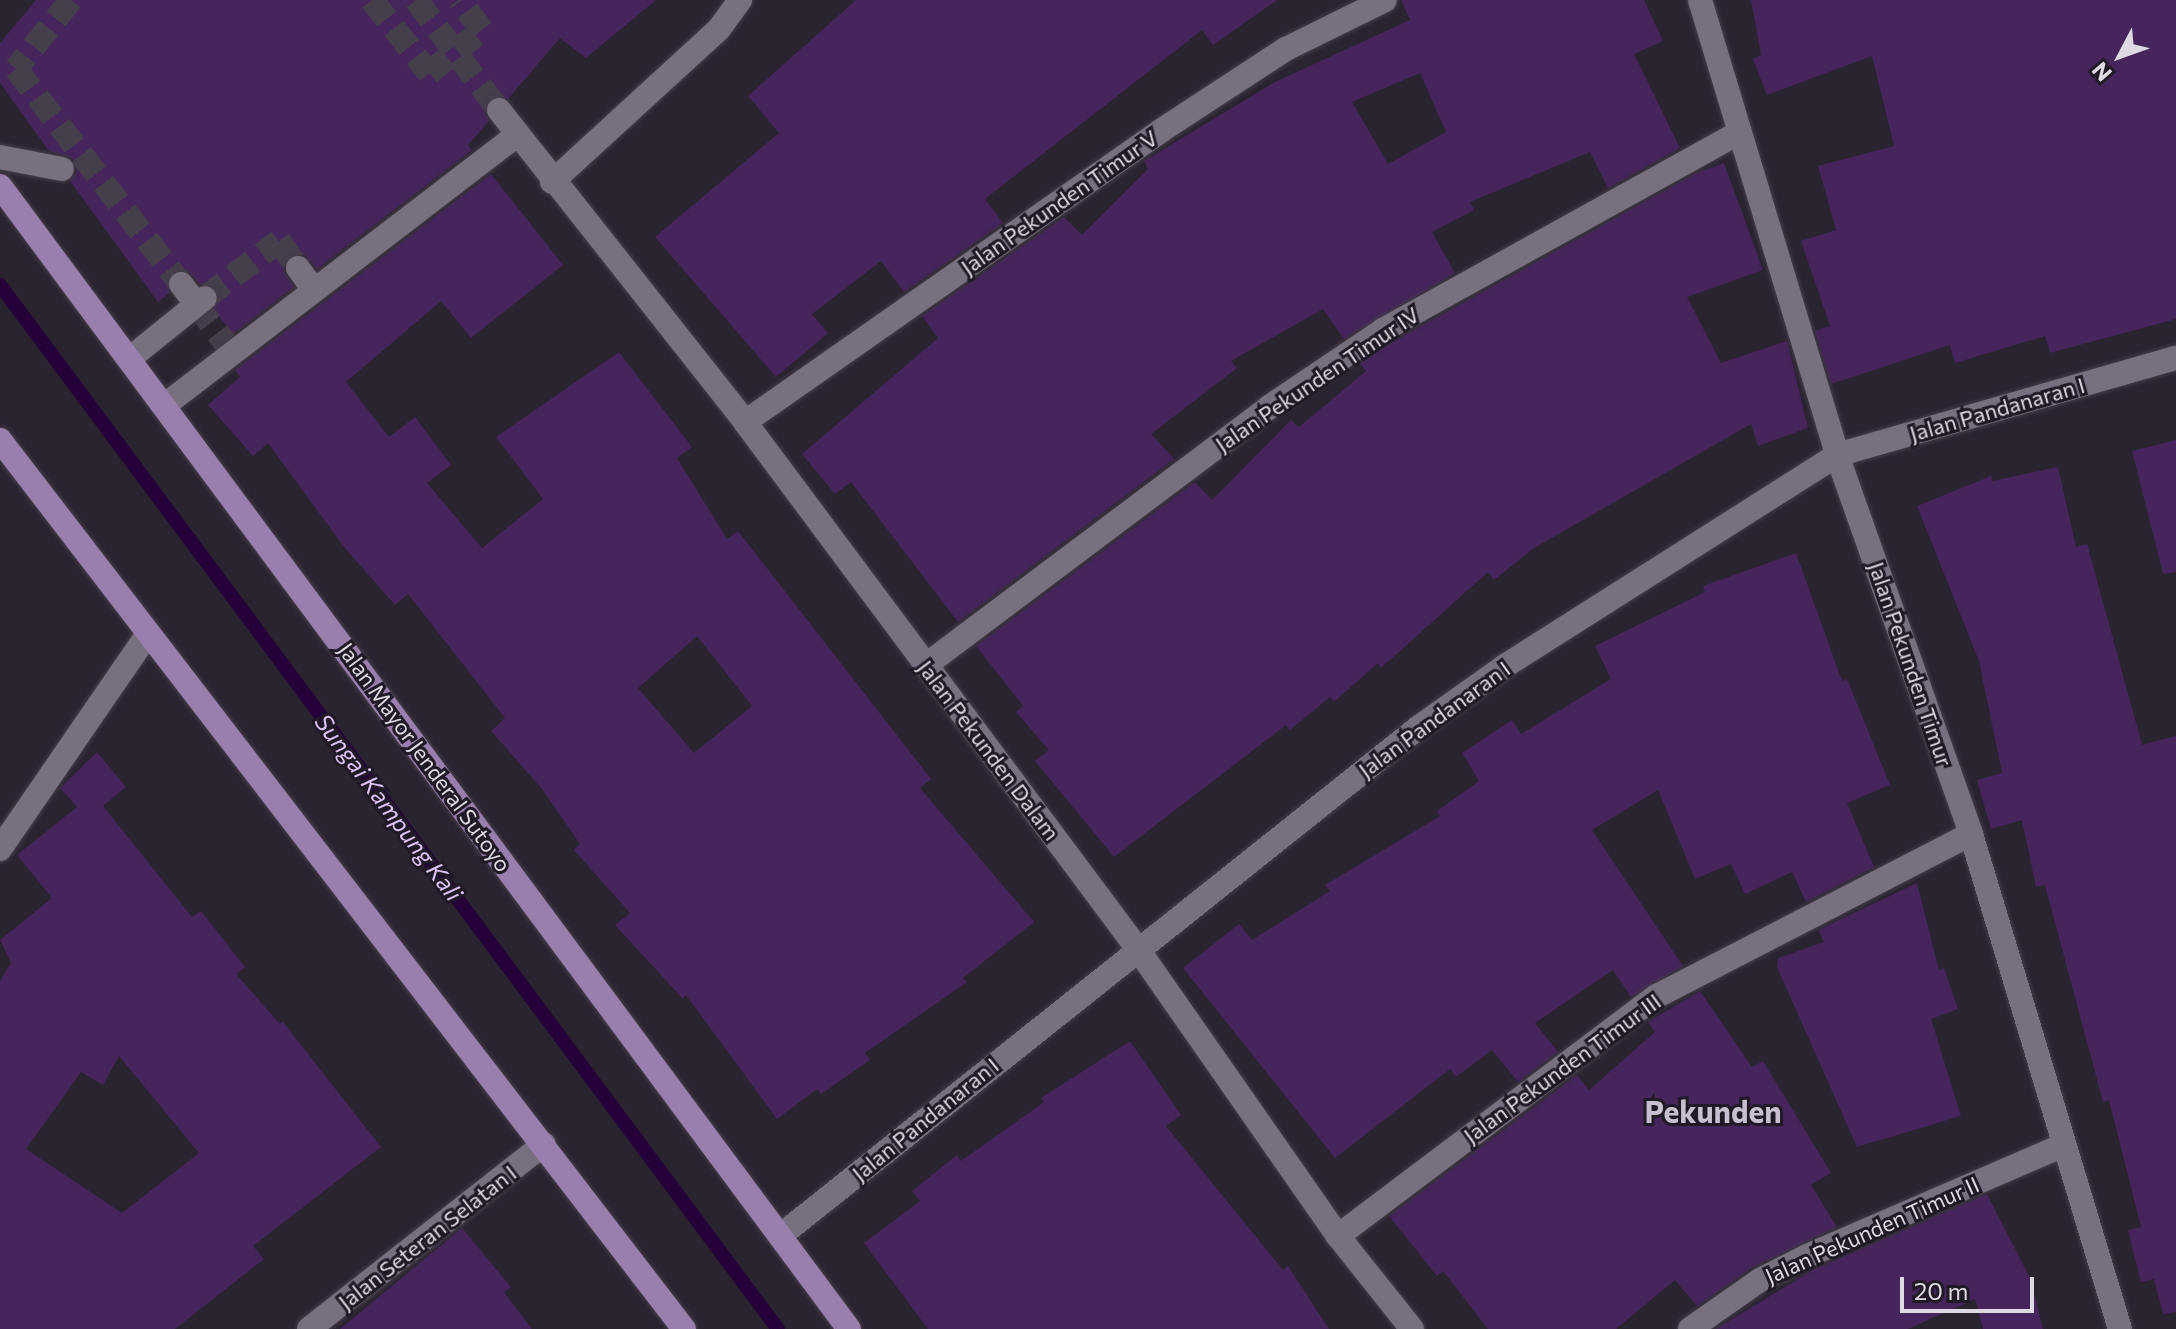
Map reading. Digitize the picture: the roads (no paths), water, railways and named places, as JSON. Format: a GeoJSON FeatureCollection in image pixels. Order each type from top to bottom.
{"type":"FeatureCollection","features":[{"type":"Feature","properties":{"kind":"main road","name":"Jalan Mayor Jenderal Sutoyo"},"geometry":{"type":"LineString","coordinates":[[0,186],[849,1329]]}},
{"type":"Feature","properties":{"kind":"main road"},"geometry":{"type":"LineString","coordinates":[[0,440],[684,1329]]}},
{"type":"Feature","properties":{"kind":"street"},"geometry":{"type":"LineString","coordinates":[[719,29],[740,0]]}},
{"type":"Feature","properties":{"kind":"street"},"geometry":{"type":"LineString","coordinates":[[552,182],[719,29],[762,0]]}},
{"type":"Feature","properties":{"kind":"street","name":"Jalan Pekunden Timur V"},"geometry":{"type":"LineString","coordinates":[[745,422],[1175,121],[1286,49],[1385,0]]}},
{"type":"Feature","properties":{"kind":"street","name":"Jalan Pekunden Timur"},"geometry":{"type":"LineString","coordinates":[[1700,0],[1736,134],[1837,455],[1971,834],[2120,1329]]}},
{"type":"Feature","properties":{"kind":"street","name":"Jalan Pekunden Dalam"},"geometry":{"type":"LineString","coordinates":[[499,110],[552,182],[745,422],[1137,948],[1338,1236],[1412,1329]]}},
{"type":"Feature","properties":{"kind":"street","name":"Jalan Pekunden Timur IV"},"geometry":{"type":"LineString","coordinates":[[926,665],[1269,407],[1383,330],[1736,134]]}},
{"type":"Feature","properties":{"kind":"street"},"geometry":{"type":"LineString","coordinates":[[165,405],[517,135]]}},
{"type":"Feature","properties":{"kind":"street"},"geometry":{"type":"LineString","coordinates":[[0,157],[62,169]]}},
{"type":"Feature","properties":{"kind":"street"},"geometry":{"type":"LineString","coordinates":[[298,268],[314,290]]}},
{"type":"Feature","properties":{"kind":"street"},"geometry":{"type":"LineString","coordinates":[[129,359],[201,301],[181,284]]}},
{"type":"Feature","properties":{"kind":"street","name":"Jalan Pandanaran I"},"geometry":{"type":"LineString","coordinates":[[780,1236],[1137,948],[1505,666],[1837,455],[2176,358]]}},
{"type":"Feature","properties":{"kind":"street"},"geometry":{"type":"LineString","coordinates":[[0,849],[148,634]]}},
{"type":"Feature","properties":{"kind":"street","name":"Jalan Pekunden Timur III"},"geometry":{"type":"LineString","coordinates":[[1338,1236],[1657,996],[1971,834]]}},
{"type":"Feature","properties":{"kind":"street","name":"Jalan Seteran Selatan I"},"geometry":{"type":"LineString","coordinates":[[309,1329],[544,1144]]}},
{"type":"Feature","properties":{"kind":"street","name":"Jalan Pekunden Timur II"},"geometry":{"type":"LineString","coordinates":[[1690,1329],[1760,1280],[1807,1256],[2063,1145]]}},
{"type":"Feature","properties":{"kind":"waterway","name":"Sungai Kampung Kali"},"geometry":{"type":"LineString","coordinates":[[0,285],[778,1329]]}},
{"type":"Feature","properties":{"kind":"tunnel"},"geometry":{"type":"LineString","coordinates":[[71,0],[16,69],[181,284]]}},
{"type":"Feature","properties":{"kind":"tunnel"},"geometry":{"type":"LineString","coordinates":[[372,0],[429,73],[482,30],[459,0]]}},
{"type":"Feature","properties":{"kind":"tunnel"},"geometry":{"type":"LineString","coordinates":[[416,0],[499,110]]}},
{"type":"Feature","properties":{"kind":"tunnel"},"geometry":{"type":"LineString","coordinates":[[205,298],[279,241],[298,268]]}},
{"type":"Feature","properties":{"kind":"tunnel"},"geometry":{"type":"LineString","coordinates":[[196,304],[233,353]]}},
{"type":"Feature","properties":{"kind":"district","name":"Pekunden"},"geometry":{"type":"Point","coordinates":[1713,1111]}}]}
